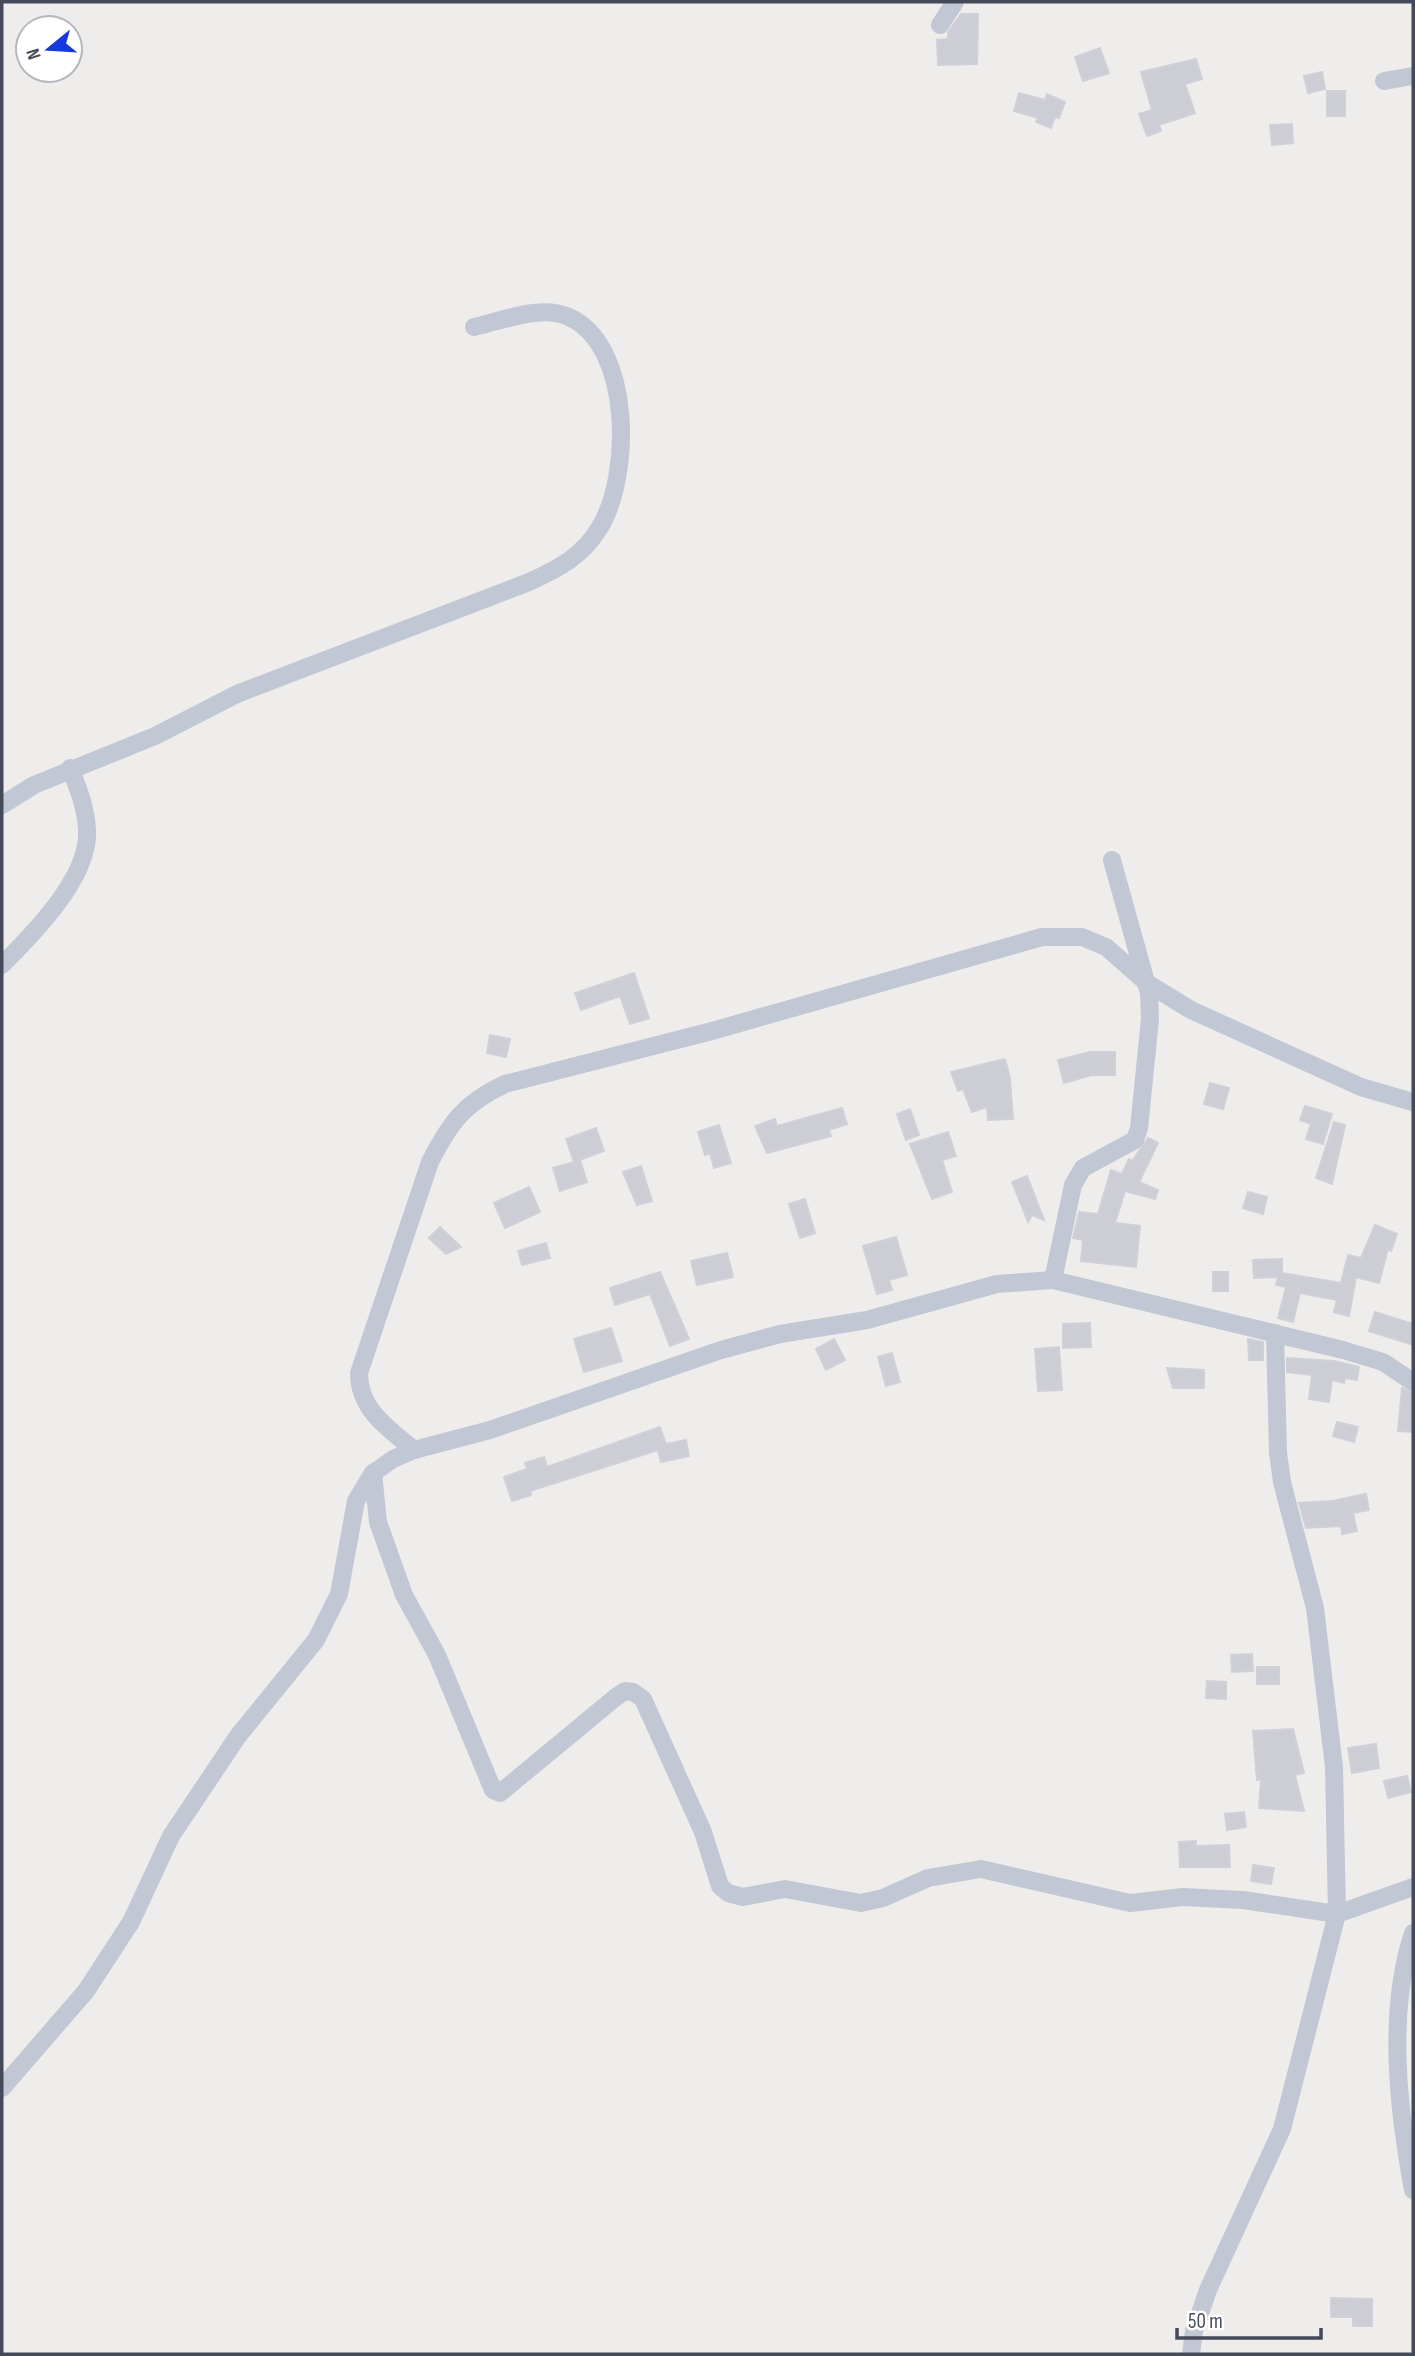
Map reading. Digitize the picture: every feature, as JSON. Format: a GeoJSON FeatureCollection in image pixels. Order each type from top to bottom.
{"type":"FeatureCollection","features":[{"type":"Feature","properties":{"kind":"street"},"geometry":{"type":"LineString","coordinates":[[940,24],[955,2]]}},
{"type":"Feature","properties":{"kind":"street"},"geometry":{"type":"LineString","coordinates":[[1384,81],[1413,76]]}},
{"type":"Feature","properties":{"kind":"street"},"geometry":{"type":"LineString","coordinates":[[2,805],[34,785],[70,768],[155,736],[237,694],[530,582],[561,568],[583,550],[601,526],[613,497],[620,459],[622,430],[617,396],[602,349],[586,328],[568,316],[526,314],[474,327]]}},
{"type":"Feature","properties":{"kind":"street"},"geometry":{"type":"LineString","coordinates":[[2,965],[58,903],[79,865],[88,834],[84,804],[70,768]]}},
{"type":"Feature","properties":{"kind":"street"},"geometry":{"type":"LineString","coordinates":[[1053,1280],[1073,1185],[1083,1168],[1135,1140],[1139,1128],[1150,1018],[1147,983],[1112,860]]}},
{"type":"Feature","properties":{"kind":"street"},"geometry":{"type":"LineString","coordinates":[[414,1450],[366,1405],[359,1388],[359,1373],[430,1162],[444,1135],[462,1111],[480,1096],[505,1084],[712,1031],[1042,937],[1082,937],[1106,947],[1147,983],[1191,1010],[1361,1087],[1413,1102]]}},
{"type":"Feature","properties":{"kind":"street"},"geometry":{"type":"LineString","coordinates":[[2,2088],[86,1991],[131,1922],[177,1825],[238,1736],[316,1640],[339,1594],[356,1501],[373,1473],[393,1459],[414,1450],[490,1430],[721,1350],[780,1334],[867,1320],[997,1284],[1053,1280],[1383,1362],[1413,1382]]}},
{"type":"Feature","properties":{"kind":"street"},"geometry":{"type":"LineString","coordinates":[[1191,2354],[1194,2331],[1208,2290],[1282,2129],[1337,1914],[1334,1767],[1315,1608],[1282,1482],[1278,1453],[1275,1333]]}},
{"type":"Feature","properties":{"kind":"street"},"geometry":{"type":"LineString","coordinates":[[373,1473],[378,1522],[404,1595],[437,1655],[494,1790],[500,1793],[547,1751],[616,1697],[625,1691],[633,1692],[643,1699],[654,1720],[703,1832],[720,1886],[728,1893],[743,1897],[785,1889],[861,1903],[883,1898],[928,1878],[956,1871],[981,1870],[1130,1903],[1184,1897],[1243,1900],[1337,1914],[1413,1887]]}},
{"type":"Feature","properties":{"kind":"street"},"geometry":{"type":"LineString","coordinates":[[1413,1933],[1408,1948],[1397,2038],[1399,2097],[1413,2190]]}},
{"type":"Feature","properties":{"kind":"building"},"geometry":{"type":"Polygon","coordinates":[[[961,14],[978,14],[977,64],[938,65],[937,40],[948,39],[948,32],[961,14]]]}},
{"type":"Feature","properties":{"kind":"building"},"geometry":{"type":"Polygon","coordinates":[[[1100,48],[1109,73],[1083,81],[1075,57],[1100,48]]]}},
{"type":"Feature","properties":{"kind":"building"},"geometry":{"type":"Polygon","coordinates":[[[1196,59],[1202,79],[1185,84],[1195,113],[1159,125],[1161,131],[1147,136],[1139,114],[1152,110],[1141,72],[1196,59]]]}},
{"type":"Feature","properties":{"kind":"building"},"geometry":{"type":"Polygon","coordinates":[[[1322,72],[1325,89],[1308,93],[1304,76],[1322,72]]]}},
{"type":"Feature","properties":{"kind":"building"},"geometry":{"type":"Polygon","coordinates":[[[1327,91],[1345,91],[1345,116],[1327,116],[1327,91]]]}},
{"type":"Feature","properties":{"kind":"building"},"geometry":{"type":"Polygon","coordinates":[[[1019,93],[1045,100],[1047,94],[1065,102],[1059,118],[1055,117],[1051,128],[1036,122],[1038,118],[1014,111],[1019,93]]]}},
{"type":"Feature","properties":{"kind":"building"},"geometry":{"type":"Polygon","coordinates":[[[1292,124],[1293,143],[1272,145],[1270,125],[1292,124]]]}},
{"type":"Feature","properties":{"kind":"building"},"geometry":{"type":"Polygon","coordinates":[[[634,973],[649,1018],[630,1024],[620,996],[581,1010],[575,993],[634,973]]]}},
{"type":"Feature","properties":{"kind":"building"},"geometry":{"type":"Polygon","coordinates":[[[490,1035],[510,1039],[506,1057],[487,1053],[490,1035]]]}},
{"type":"Feature","properties":{"kind":"building"},"geometry":{"type":"Polygon","coordinates":[[[1090,1052],[1115,1052],[1115,1075],[1092,1075],[1064,1083],[1058,1060],[1090,1052]]]}},
{"type":"Feature","properties":{"kind":"building"},"geometry":{"type":"Polygon","coordinates":[[[1005,1059],[1010,1078],[1013,1119],[988,1120],[987,1107],[972,1112],[963,1089],[958,1091],[951,1072],[1005,1059]]]}},
{"type":"Feature","properties":{"kind":"building"},"geometry":{"type":"Polygon","coordinates":[[[1210,1083],[1229,1088],[1223,1109],[1204,1104],[1210,1083]]]}},
{"type":"Feature","properties":{"kind":"building"},"geometry":{"type":"Polygon","coordinates":[[[1305,1106],[1332,1114],[1323,1144],[1306,1139],[1311,1124],[1300,1120],[1305,1106]]]}},
{"type":"Feature","properties":{"kind":"building"},"geometry":{"type":"Polygon","coordinates":[[[842,1108],[847,1124],[829,1130],[831,1136],[767,1153],[755,1126],[775,1119],[777,1126],[842,1108]]]}},
{"type":"Feature","properties":{"kind":"building"},"geometry":{"type":"Polygon","coordinates":[[[910,1109],[919,1135],[906,1140],[897,1114],[910,1109]]]}},
{"type":"Feature","properties":{"kind":"building"},"geometry":{"type":"Polygon","coordinates":[[[1334,1122],[1345,1125],[1332,1184],[1316,1178],[1334,1122]]]}},
{"type":"Feature","properties":{"kind":"building"},"geometry":{"type":"Polygon","coordinates":[[[719,1125],[731,1163],[714,1168],[710,1153],[705,1155],[698,1132],[719,1125]]]}},
{"type":"Feature","properties":{"kind":"building"},"geometry":{"type":"Polygon","coordinates":[[[596,1128],[604,1151],[577,1161],[580,1160],[587,1182],[560,1191],[553,1168],[574,1162],[566,1139],[596,1128]]]}},
{"type":"Feature","properties":{"kind":"building"},"geometry":{"type":"Polygon","coordinates":[[[948,1132],[956,1156],[942,1160],[952,1192],[932,1199],[910,1144],[948,1132]]]}},
{"type":"Feature","properties":{"kind":"building"},"geometry":{"type":"Polygon","coordinates":[[[1148,1138],[1158,1143],[1139,1182],[1158,1190],[1155,1199],[1125,1191],[1115,1223],[1140,1226],[1136,1267],[1081,1261],[1083,1240],[1073,1238],[1079,1212],[1098,1214],[1111,1170],[1122,1174],[1129,1159],[1132,1161],[1148,1138]]]}},
{"type":"Feature","properties":{"kind":"building"},"geometry":{"type":"Polygon","coordinates":[[[641,1166],[652,1201],[637,1205],[623,1172],[641,1166]]]}},
{"type":"Feature","properties":{"kind":"building"},"geometry":{"type":"Polygon","coordinates":[[[1027,1176],[1044,1220],[1032,1215],[1028,1222],[1012,1182],[1027,1176]]]}},
{"type":"Feature","properties":{"kind":"building"},"geometry":{"type":"Polygon","coordinates":[[[529,1187],[540,1212],[505,1228],[494,1203],[529,1187]]]}},
{"type":"Feature","properties":{"kind":"building"},"geometry":{"type":"Polygon","coordinates":[[[1248,1192],[1267,1197],[1263,1214],[1243,1208],[1248,1192]]]}},
{"type":"Feature","properties":{"kind":"building"},"geometry":{"type":"Polygon","coordinates":[[[805,1199],[815,1233],[800,1238],[789,1204],[805,1199]]]}},
{"type":"Feature","properties":{"kind":"building"},"geometry":{"type":"Polygon","coordinates":[[[1375,1225],[1397,1234],[1391,1251],[1388,1249],[1379,1283],[1356,1277],[1349,1316],[1334,1312],[1337,1300],[1300,1293],[1293,1322],[1278,1318],[1286,1287],[1276,1285],[1278,1277],[1254,1278],[1253,1260],[1282,1259],[1282,1273],[1341,1283],[1348,1255],[1361,1258],[1375,1225]]]}},
{"type":"Feature","properties":{"kind":"building"},"geometry":{"type":"Polygon","coordinates":[[[440,1227],[461,1247],[446,1254],[429,1238],[440,1227]]]}},
{"type":"Feature","properties":{"kind":"building"},"geometry":{"type":"Polygon","coordinates":[[[896,1237],[907,1275],[889,1280],[892,1290],[877,1294],[863,1246],[896,1237]]]}},
{"type":"Feature","properties":{"kind":"building"},"geometry":{"type":"Polygon","coordinates":[[[546,1243],[550,1258],[522,1265],[518,1251],[546,1243]]]}},
{"type":"Feature","properties":{"kind":"building"},"geometry":{"type":"Polygon","coordinates":[[[727,1253],[733,1277],[697,1285],[691,1261],[727,1253]]]}},
{"type":"Feature","properties":{"kind":"building"},"geometry":{"type":"Polygon","coordinates":[[[660,1272],[689,1339],[670,1346],[650,1294],[615,1305],[610,1288],[660,1272]]]}},
{"type":"Feature","properties":{"kind":"building"},"geometry":{"type":"Polygon","coordinates":[[[1213,1272],[1228,1272],[1228,1291],[1213,1291],[1213,1272]]]}},
{"type":"Feature","properties":{"kind":"building"},"geometry":{"type":"Polygon","coordinates":[[[1375,1312],[1413,1324],[1413,1345],[1369,1331],[1375,1312]]]}},
{"type":"Feature","properties":{"kind":"building"},"geometry":{"type":"Polygon","coordinates":[[[1090,1323],[1091,1347],[1063,1348],[1063,1324],[1090,1323]]]}},
{"type":"Feature","properties":{"kind":"building"},"geometry":{"type":"Polygon","coordinates":[[[611,1328],[622,1361],[584,1372],[574,1339],[611,1328]]]}},
{"type":"Feature","properties":{"kind":"building"},"geometry":{"type":"Polygon","coordinates":[[[834,1339],[845,1360],[826,1370],[816,1349],[834,1339]]]}},
{"type":"Feature","properties":{"kind":"building"},"geometry":{"type":"Polygon","coordinates":[[[1248,1339],[1263,1342],[1263,1360],[1249,1360],[1248,1339]]]}},
{"type":"Feature","properties":{"kind":"building"},"geometry":{"type":"Polygon","coordinates":[[[1059,1347],[1062,1390],[1038,1391],[1035,1349],[1059,1347]]]}},
{"type":"Feature","properties":{"kind":"building"},"geometry":{"type":"Polygon","coordinates":[[[892,1353],[900,1382],[886,1386],[878,1357],[892,1353]]]}},
{"type":"Feature","properties":{"kind":"building"},"geometry":{"type":"Polygon","coordinates":[[[1287,1358],[1334,1361],[1359,1367],[1357,1380],[1345,1378],[1344,1383],[1332,1380],[1329,1402],[1309,1399],[1312,1375],[1287,1372],[1287,1358]]]}},
{"type":"Feature","properties":{"kind":"building"},"geometry":{"type":"Polygon","coordinates":[[[1167,1368],[1204,1370],[1204,1388],[1173,1388],[1167,1368]]]}},
{"type":"Feature","properties":{"kind":"building"},"geometry":{"type":"Polygon","coordinates":[[[1402,1388],[1413,1393],[1413,1432],[1398,1431],[1402,1388]]]}},
{"type":"Feature","properties":{"kind":"building"},"geometry":{"type":"Polygon","coordinates":[[[1337,1422],[1358,1427],[1354,1442],[1333,1436],[1337,1422]]]}},
{"type":"Feature","properties":{"kind":"building"},"geometry":{"type":"Polygon","coordinates":[[[660,1427],[666,1444],[686,1440],[689,1456],[661,1462],[658,1450],[530,1491],[531,1495],[512,1501],[504,1477],[527,1469],[525,1463],[544,1457],[547,1467],[660,1427]]]}},
{"type":"Feature","properties":{"kind":"building"},"geometry":{"type":"Polygon","coordinates":[[[1366,1494],[1369,1510],[1353,1513],[1357,1531],[1342,1534],[1341,1526],[1306,1528],[1299,1503],[1332,1501],[1366,1494]]]}},
{"type":"Feature","properties":{"kind":"building"},"geometry":{"type":"Polygon","coordinates":[[[1252,1654],[1253,1671],[1232,1672],[1231,1655],[1252,1654]]]}},
{"type":"Feature","properties":{"kind":"building"},"geometry":{"type":"Polygon","coordinates":[[[1257,1667],[1279,1667],[1279,1684],[1257,1684],[1257,1667]]]}},
{"type":"Feature","properties":{"kind":"building"},"geometry":{"type":"Polygon","coordinates":[[[1207,1681],[1226,1682],[1226,1699],[1206,1698],[1207,1681]]]}},
{"type":"Feature","properties":{"kind":"building"},"geometry":{"type":"Polygon","coordinates":[[[1293,1729],[1304,1773],[1295,1775],[1304,1811],[1259,1808],[1261,1779],[1257,1780],[1253,1731],[1293,1729]]]}},
{"type":"Feature","properties":{"kind":"building"},"geometry":{"type":"Polygon","coordinates":[[[1376,1744],[1379,1768],[1352,1773],[1348,1748],[1376,1744]]]}},
{"type":"Feature","properties":{"kind":"building"},"geometry":{"type":"Polygon","coordinates":[[[1407,1776],[1411,1792],[1388,1798],[1384,1781],[1407,1776]]]}},
{"type":"Feature","properties":{"kind":"building"},"geometry":{"type":"Polygon","coordinates":[[[1244,1812],[1246,1827],[1227,1830],[1225,1814],[1244,1812]]]}},
{"type":"Feature","properties":{"kind":"building"},"geometry":{"type":"Polygon","coordinates":[[[1196,1841],[1196,1846],[1229,1845],[1230,1867],[1180,1867],[1179,1842],[1196,1841]]]}},
{"type":"Feature","properties":{"kind":"building"},"geometry":{"type":"Polygon","coordinates":[[[1253,1865],[1274,1868],[1271,1884],[1251,1881],[1253,1865]]]}},
{"type":"Feature","properties":{"kind":"building"},"geometry":{"type":"Polygon","coordinates":[[[1331,2298],[1372,2299],[1372,2326],[1353,2326],[1353,2317],[1331,2317],[1331,2298]]]}}]}
